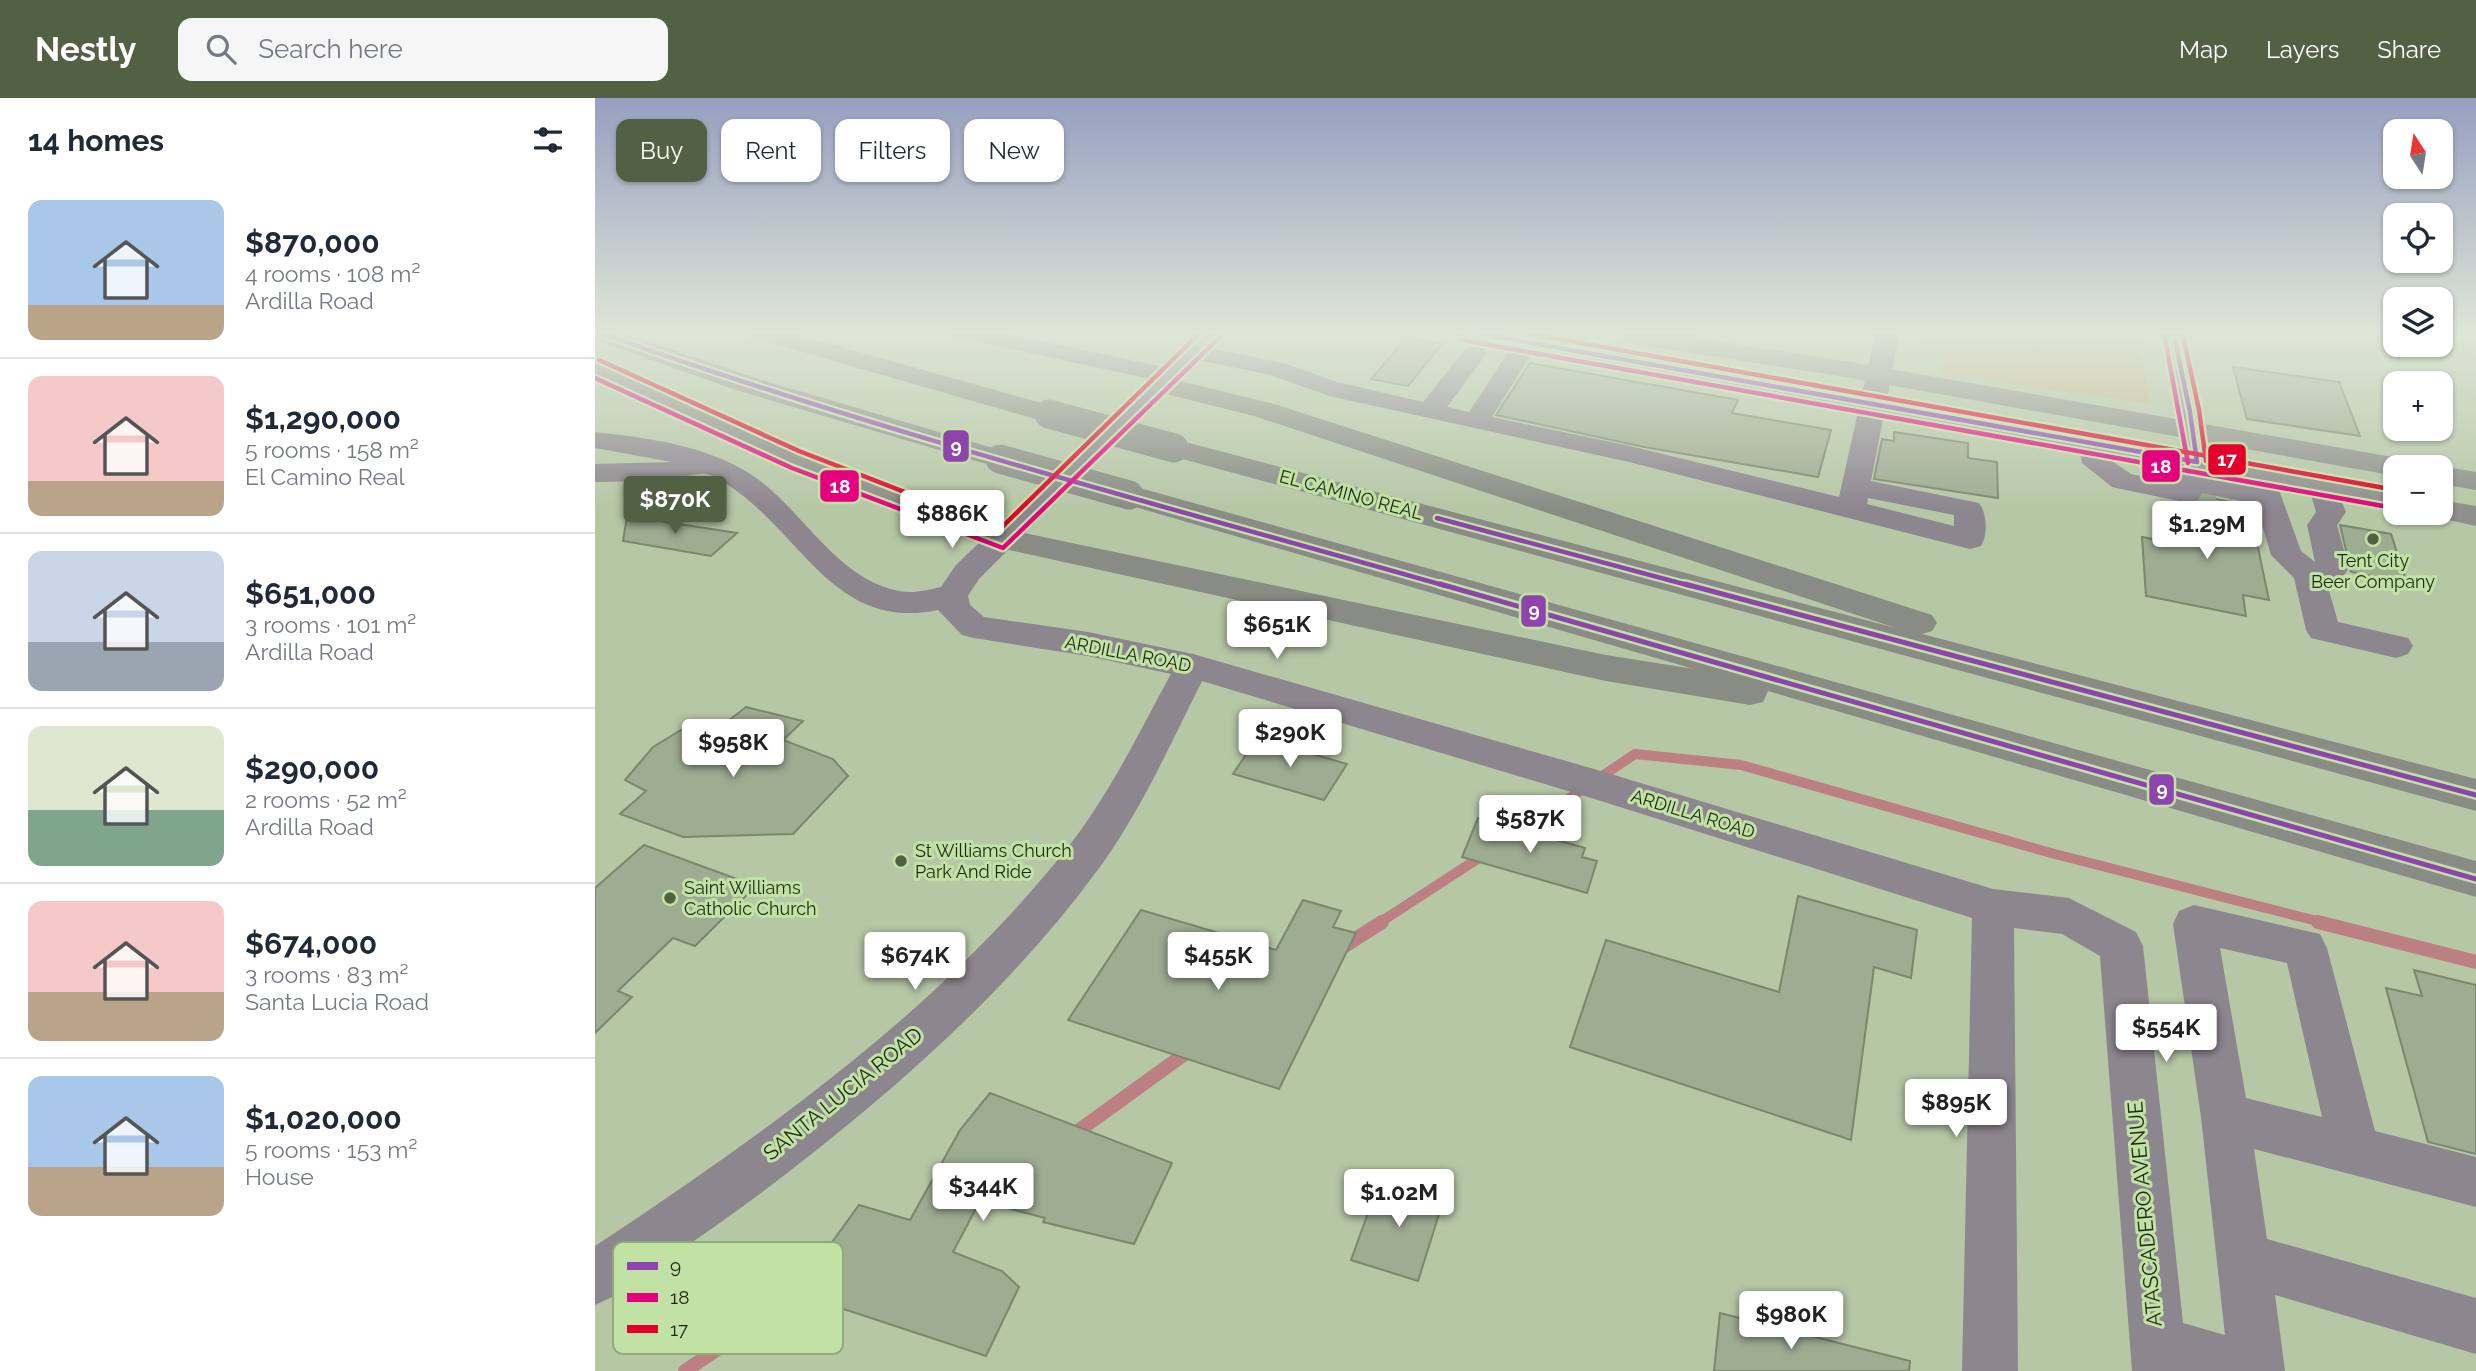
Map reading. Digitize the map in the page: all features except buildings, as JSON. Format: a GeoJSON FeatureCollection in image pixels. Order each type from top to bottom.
{"type":"FeatureCollection","features":[{"type":"Feature","properties":{"kind":"highway"},"geometry":{"type":"LineString","coordinates":[[641,390],[820,471],[1002,539],[1605,668],[1921,721]]}},
{"type":"Feature","properties":{"kind":"highway"},"geometry":{"type":"LineString","coordinates":[[767,390],[2476,878]]}},
{"type":"Feature","properties":{"kind":"highway","name":"EL CAMINO REAL"},"geometry":{"type":"LineString","coordinates":[[966,390],[2476,795]]}},
{"type":"Feature","properties":{"kind":"highway"},"geometry":{"type":"LineString","coordinates":[[1199,390],[1564,505],[2294,747]]}},
{"type":"Feature","properties":{"kind":"main road"},"geometry":{"type":"LineString","coordinates":[[1807,390],[2197,462],[2267,494],[2322,485],[2383,497]]}},
{"type":"Feature","properties":{"kind":"main road"},"geometry":{"type":"LineString","coordinates":[[1965,390],[2383,464]]}},
{"type":"Feature","properties":{"kind":"main road"},"geometry":{"type":"LineString","coordinates":[[2453,477],[2476,481]]}},
{"type":"Feature","properties":{"kind":"main road"},"geometry":{"type":"LineString","coordinates":[[2453,511],[2476,516]]}},
{"type":"Feature","properties":{"kind":"street"},"geometry":{"type":"LineString","coordinates":[[595,440],[659,449],[708,465],[738,479],[770,501],[820,560],[849,582],[874,596],[902,603],[952,596],[967,572],[1153,390]]}},
{"type":"Feature","properties":{"kind":"street"},"geometry":{"type":"LineString","coordinates":[[1340,390],[1476,422],[1853,498],[1875,390]]}},
{"type":"Feature","properties":{"kind":"street"},"geometry":{"type":"LineString","coordinates":[[1430,411],[1442,390]]}},
{"type":"Feature","properties":{"kind":"street"},"geometry":{"type":"LineString","coordinates":[[1476,422],[1496,390]]}},
{"type":"Feature","properties":{"kind":"street"},"geometry":{"type":"LineString","coordinates":[[2185,390],[2197,462]]}},
{"type":"Feature","properties":{"kind":"street"},"geometry":{"type":"LineString","coordinates":[[595,473],[643,473],[708,465]]}},
{"type":"Feature","properties":{"kind":"street"},"geometry":{"type":"LineString","coordinates":[[2157,488],[2177,480],[2267,494]]}},
{"type":"Feature","properties":{"kind":"street"},"geometry":{"type":"LineString","coordinates":[[2309,574],[2333,568],[2322,525],[2331,512],[2322,485]]}},
{"type":"Feature","properties":{"kind":"street"},"geometry":{"type":"LineString","coordinates":[[2231,502],[2267,494]]}},
{"type":"Feature","properties":{"kind":"street"},"geometry":{"type":"LineString","coordinates":[[2267,494],[2287,555],[2309,574],[2323,629],[2396,646]]}},
{"type":"Feature","properties":{"kind":"street","name":"ARDILLA ROAD"},"geometry":{"type":"LineString","coordinates":[[952,596],[954,609],[974,627],[1088,644],[1193,666],[1601,786],[1993,906]]}},
{"type":"Feature","properties":{"kind":"street","name":"SANTA LUCIA ROAD"},"geometry":{"type":"LineString","coordinates":[[647,1242],[746,1173],[923,1030],[982,974],[1037,914],[1116,810],[1193,666]]}},
{"type":"Feature","properties":{"kind":"street"},"geometry":{"type":"LineString","coordinates":[[1990,1371],[1993,906]]}},
{"type":"Feature","properties":{"kind":"street","name":"ATASCADERO AVENUE"},"geometry":{"type":"LineString","coordinates":[[1993,906],[2069,916],[2121,946],[2159,1357]]}},
{"type":"Feature","properties":{"kind":"street"},"geometry":{"type":"LineString","coordinates":[[2159,1357],[2255,1371],[2225,1117],[2194,924],[2305,948],[2355,1151]]}},
{"type":"Feature","properties":{"kind":"street"},"geometry":{"type":"LineString","coordinates":[[2225,1117],[2476,1182]]}},
{"type":"Feature","properties":{"kind":"street"},"geometry":{"type":"LineString","coordinates":[[2243,1259],[2476,1326]]}},
{"type":"Feature","properties":{"kind":"street","name":"SANTA LUCIA ROAD"},"geometry":{"type":"LineString","coordinates":[[595,1278],[613,1265]]}},
{"type":"Feature","properties":{"kind":"lane"},"geometry":{"type":"LineString","coordinates":[[2092,442],[2096,463],[2122,481],[2188,494]]}},
{"type":"Feature","properties":{"kind":"shaded area"},"geometry":{"type":"Polygon","coordinates":[[[2056,390],[2148,390],[2150,404],[2056,390]]]}},
{"type":"Feature","properties":{"kind":"waterway"},"geometry":{"type":"LineString","coordinates":[[1510,838],[1635,754],[1741,765],[2051,853],[2325,923]]}},
{"type":"Feature","properties":{"kind":"waterway"},"geometry":{"type":"LineString","coordinates":[[1379,923],[1485,854]]}},
{"type":"Feature","properties":{"kind":"waterway"},"geometry":{"type":"LineString","coordinates":[[1343,947],[1382,922]]}},
{"type":"Feature","properties":{"kind":"waterway"},"geometry":{"type":"LineString","coordinates":[[2318,922],[2476,962]]}},
{"type":"Feature","properties":{"kind":"waterway"},"geometry":{"type":"LineString","coordinates":[[1070,1137],[1190,1050]]}},
{"type":"Feature","properties":{"kind":"waterway"},"geometry":{"type":"LineString","coordinates":[[685,1371],[710,1354]]}},
{"type":"Feature","properties":{"kind":"tunnel"},"geometry":{"type":"LineString","coordinates":[[2188,494],[2231,502]]}},
{"type":"Feature","properties":{"kind":"transit line","name":"18"},"geometry":{"type":"LineString","coordinates":[[622,390],[792,468],[1003,548],[1165,390]]}},
{"type":"Feature","properties":{"kind":"transit line","name":"17"},"geometry":{"type":"LineString","coordinates":[[666,390],[799,451],[1000,529],[1141,390]]}},
{"type":"Feature","properties":{"kind":"transit line","name":"9"},"geometry":{"type":"LineString","coordinates":[[767,390],[2476,879]]}},
{"type":"Feature","properties":{"kind":"transit line","name":"18"},"geometry":{"type":"LineString","coordinates":[[1742,390],[2383,506]]}},
{"type":"Feature","properties":{"kind":"transit line","name":"9"},"geometry":{"type":"LineString","coordinates":[[1796,390],[2197,462],[2185,390]]}},
{"type":"Feature","properties":{"kind":"transit line","name":"17"},"geometry":{"type":"LineString","coordinates":[[1844,390],[2383,488]]}},
{"type":"Feature","properties":{"kind":"transit line","name":"18"},"geometry":{"type":"LineString","coordinates":[[2176,390],[2188,463]]}},
{"type":"Feature","properties":{"kind":"transit line","name":"17"},"geometry":{"type":"LineString","coordinates":[[2195,390],[2206,461]]}},
{"type":"Feature","properties":{"kind":"transit line","name":"9"},"geometry":{"type":"LineString","coordinates":[[1437,518],[2476,795]]}},
{"type":"Feature","properties":{"kind":"place","name":"Tent City Beer Company"},"geometry":{"type":"Point","coordinates":[2373,539]}},
{"type":"Feature","properties":{"kind":"place","name":"St Williams Church Park And Ride"},"geometry":{"type":"Point","coordinates":[901,861]}},
{"type":"Feature","properties":{"kind":"place","name":"Saint Williams Catholic Church"},"geometry":{"type":"Point","coordinates":[670,898]}}]}
